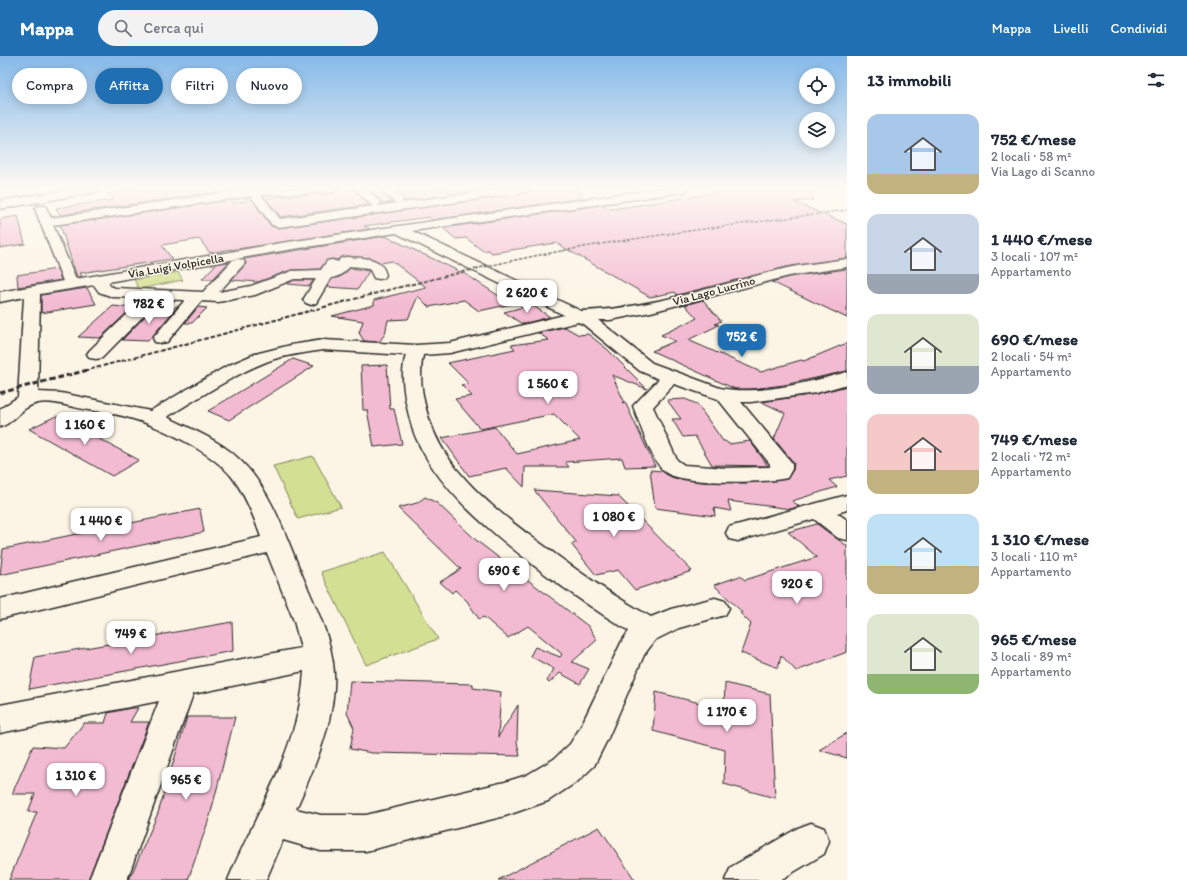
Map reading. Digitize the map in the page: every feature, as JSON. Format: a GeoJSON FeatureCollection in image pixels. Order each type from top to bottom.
{"type":"FeatureCollection","features":[{"type":"Feature","properties":{"kind":"street"},"geometry":{"type":"LineString","coordinates":[[48,227],[71,284]]}},
{"type":"Feature","properties":{"kind":"street","name":"Via Luigi Volpicella"},"geometry":{"type":"LineString","coordinates":[[0,297],[281,247],[407,227]]}},
{"type":"Feature","properties":{"kind":"street"},"geometry":{"type":"LineString","coordinates":[[398,229],[581,316],[646,367],[671,377],[725,395],[751,396],[839,381],[847,395]]}},
{"type":"Feature","properties":{"kind":"street"},"geometry":{"type":"LineString","coordinates":[[311,300],[342,249],[355,250],[364,258]]}},
{"type":"Feature","properties":{"kind":"street"},"geometry":{"type":"LineString","coordinates":[[273,282],[296,254]]}},
{"type":"Feature","properties":{"kind":"street"},"geometry":{"type":"LineString","coordinates":[[99,280],[104,289],[109,292],[198,298],[242,294],[267,286],[286,276],[300,274],[325,275],[336,272],[344,261],[373,264],[377,268],[378,275]]}},
{"type":"Feature","properties":{"kind":"street"},"geometry":{"type":"LineString","coordinates":[[161,338],[198,298],[238,263]]}},
{"type":"Feature","properties":{"kind":"street","name":"Via Lago Lucrino"},"geometry":{"type":"LineString","coordinates":[[152,418],[233,370],[276,353],[323,345],[437,350],[462,346],[581,316],[610,315],[650,307],[789,272],[847,263]]}},
{"type":"Feature","properties":{"kind":"street"},"geometry":{"type":"LineString","coordinates":[[28,398],[32,292]]}},
{"type":"Feature","properties":{"kind":"street"},"geometry":{"type":"LineString","coordinates":[[101,298],[180,303],[198,298]]}},
{"type":"Feature","properties":{"kind":"street"},"geometry":{"type":"LineString","coordinates":[[96,354],[150,302]]}},
{"type":"Feature","properties":{"kind":"street"},"geometry":{"type":"LineString","coordinates":[[416,350],[413,359],[412,379],[420,420],[427,439],[455,480],[493,519],[515,537],[591,593],[650,630]]}},
{"type":"Feature","properties":{"kind":"street"},"geometry":{"type":"LineString","coordinates":[[671,377],[643,406],[666,462],[672,468],[693,472],[763,475],[779,473],[781,463],[725,395]]}},
{"type":"Feature","properties":{"kind":"street"},"geometry":{"type":"LineString","coordinates":[[0,422],[28,398],[57,398],[136,413],[152,418],[205,444],[233,465],[248,486],[276,542],[312,633],[317,657],[318,689],[310,730],[302,755],[247,880]]}},
{"type":"Feature","properties":{"kind":"street"},"geometry":{"type":"LineString","coordinates":[[738,533],[847,502]]}},
{"type":"Feature","properties":{"kind":"street"},"geometry":{"type":"LineString","coordinates":[[818,510],[847,532]]}},
{"type":"Feature","properties":{"kind":"street"},"geometry":{"type":"LineString","coordinates":[[0,609],[276,542]]}},
{"type":"Feature","properties":{"kind":"street"},"geometry":{"type":"LineString","coordinates":[[274,819],[300,828],[322,832],[366,832],[505,799],[536,789],[566,770],[582,755],[592,738],[632,649],[645,632],[671,620],[715,608]]}},
{"type":"Feature","properties":{"kind":"street"},"geometry":{"type":"LineString","coordinates":[[0,719],[317,657]]}},
{"type":"Feature","properties":{"kind":"street"},"geometry":{"type":"LineString","coordinates":[[108,880],[181,684]]}},
{"type":"Feature","properties":{"kind":"street"},"geometry":{"type":"LineString","coordinates":[[744,880],[811,841]]}},
{"type":"Feature","properties":{"kind":"green space"},"geometry":{"type":"Polygon","coordinates":[[[178,272],[183,280],[139,289],[134,280],[178,272]]]}},
{"type":"Feature","properties":{"kind":"green space"},"geometry":{"type":"Polygon","coordinates":[[[313,456],[341,507],[298,519],[273,466],[313,456]]]}},
{"type":"Feature","properties":{"kind":"green space"},"geometry":{"type":"Polygon","coordinates":[[[385,552],[438,639],[366,665],[321,572],[385,552]]]}},
{"type":"Feature","properties":{"kind":"building"},"geometry":{"type":"Polygon","coordinates":[[[0,227],[21,227],[25,244],[0,248],[0,227]]]}},
{"type":"Feature","properties":{"kind":"building"},"geometry":{"type":"Polygon","coordinates":[[[61,227],[277,227],[367,227],[370,229],[210,253],[199,239],[162,245],[172,259],[80,273],[82,276],[77,277],[61,227]]]}},
{"type":"Feature","properties":{"kind":"building"},"geometry":{"type":"Polygon","coordinates":[[[847,227],[847,258],[787,267],[677,295],[675,292],[650,297],[556,243],[492,253],[488,250],[483,251],[466,238],[456,239],[443,228],[847,227]]]}},
{"type":"Feature","properties":{"kind":"building"},"geometry":{"type":"Polygon","coordinates":[[[385,236],[467,275],[511,304],[479,311],[464,300],[429,307],[418,296],[408,319],[388,320],[385,334],[379,342],[364,341],[359,333],[363,321],[332,316],[374,305],[374,300],[426,287],[392,261],[381,263],[371,258],[346,256],[337,260],[327,260],[320,269],[291,270],[258,282],[231,280],[246,264],[244,259],[385,236]]]}},
{"type":"Feature","properties":{"kind":"building"},"geometry":{"type":"Polygon","coordinates":[[[229,262],[213,279],[202,279],[216,264],[229,262]]]}},
{"type":"Feature","properties":{"kind":"building"},"geometry":{"type":"Polygon","coordinates":[[[351,268],[369,271],[358,289],[327,287],[332,279],[340,277],[351,268]]]}},
{"type":"Feature","properties":{"kind":"building"},"geometry":{"type":"Polygon","coordinates":[[[57,269],[61,280],[18,287],[17,275],[57,269]]]}},
{"type":"Feature","properties":{"kind":"building"},"geometry":{"type":"Polygon","coordinates":[[[847,269],[847,318],[772,282],[789,277],[847,269]]]}},
{"type":"Feature","properties":{"kind":"building"},"geometry":{"type":"Polygon","coordinates":[[[294,280],[313,280],[310,286],[287,284],[294,280]]]}},
{"type":"Feature","properties":{"kind":"building"},"geometry":{"type":"Polygon","coordinates":[[[87,288],[96,304],[41,313],[41,295],[87,288]]]}},
{"type":"Feature","properties":{"kind":"building"},"geometry":{"type":"Polygon","coordinates":[[[703,300],[721,321],[715,324],[719,325],[688,340],[761,372],[801,360],[804,361],[847,343],[847,371],[784,385],[751,389],[735,389],[652,351],[675,341],[661,335],[697,318],[685,305],[703,300]]]}},
{"type":"Feature","properties":{"kind":"building"},"geometry":{"type":"Polygon","coordinates":[[[532,305],[550,317],[522,324],[504,312],[532,305]]]}},
{"type":"Feature","properties":{"kind":"building"},"geometry":{"type":"Polygon","coordinates":[[[113,306],[132,308],[100,338],[78,337],[113,306]]]}},
{"type":"Feature","properties":{"kind":"building"},"geometry":{"type":"Polygon","coordinates":[[[178,306],[148,341],[122,340],[152,309],[172,310],[178,306]]]}},
{"type":"Feature","properties":{"kind":"building"},"geometry":{"type":"Polygon","coordinates":[[[198,307],[207,308],[192,323],[185,323],[198,307]]]}},
{"type":"Feature","properties":{"kind":"building"},"geometry":{"type":"Polygon","coordinates":[[[565,327],[579,335],[588,334],[607,349],[647,389],[612,375],[624,401],[622,403],[625,402],[655,466],[625,467],[622,458],[565,462],[569,467],[525,467],[524,487],[506,468],[469,476],[442,438],[495,427],[517,454],[580,440],[554,414],[480,429],[455,399],[472,396],[461,385],[469,384],[448,363],[515,349],[511,345],[549,340],[538,333],[565,327]]]}},
{"type":"Feature","properties":{"kind":"building"},"geometry":{"type":"Polygon","coordinates":[[[293,359],[314,366],[229,420],[208,411],[293,359]]]}},
{"type":"Feature","properties":{"kind":"building"},"geometry":{"type":"Polygon","coordinates":[[[387,365],[390,409],[394,409],[402,444],[374,447],[367,410],[363,410],[361,366],[387,365]]]}},
{"type":"Feature","properties":{"kind":"building"},"geometry":{"type":"Polygon","coordinates":[[[847,386],[847,476],[829,480],[837,487],[792,501],[799,506],[791,509],[728,501],[731,511],[714,508],[715,516],[655,508],[650,470],[662,471],[673,478],[705,482],[744,483],[787,479],[793,470],[794,463],[774,439],[785,413],[762,402],[816,394],[847,386]]]}},
{"type":"Feature","properties":{"kind":"building"},"geometry":{"type":"Polygon","coordinates":[[[685,399],[697,404],[723,441],[729,444],[750,441],[768,466],[712,465],[695,436],[683,437],[672,419],[681,419],[667,400],[685,399]]]}},
{"type":"Feature","properties":{"kind":"building"},"geometry":{"type":"Polygon","coordinates":[[[56,416],[139,460],[112,476],[29,429],[56,416]]]}},
{"type":"Feature","properties":{"kind":"building"},"geometry":{"type":"Polygon","coordinates":[[[534,490],[618,496],[692,571],[635,590],[618,570],[596,575],[571,544],[577,543],[534,490]]]}},
{"type":"Feature","properties":{"kind":"building"},"geometry":{"type":"Polygon","coordinates":[[[425,497],[437,503],[477,541],[588,626],[597,640],[572,662],[589,669],[580,684],[560,673],[549,683],[547,681],[554,669],[530,656],[535,647],[560,657],[562,654],[528,626],[508,638],[484,617],[479,619],[467,601],[455,590],[452,593],[440,582],[461,569],[398,508],[417,503],[425,497]]]}},
{"type":"Feature","properties":{"kind":"building"},"geometry":{"type":"Polygon","coordinates":[[[200,509],[204,532],[0,575],[3,549],[200,509]]]}},
{"type":"Feature","properties":{"kind":"building"},"geometry":{"type":"Polygon","coordinates":[[[817,524],[847,546],[847,652],[796,671],[781,655],[778,668],[741,653],[751,624],[740,613],[742,612],[714,585],[740,576],[745,580],[817,557],[788,532],[817,524]]]}},
{"type":"Feature","properties":{"kind":"building"},"geometry":{"type":"Polygon","coordinates":[[[232,622],[233,651],[29,689],[35,657],[232,622]]]}},
{"type":"Feature","properties":{"kind":"building"},"geometry":{"type":"Polygon","coordinates":[[[350,681],[473,684],[473,688],[501,692],[498,737],[518,705],[517,742],[520,756],[372,753],[350,749],[354,728],[347,713],[350,681]]]}},
{"type":"Feature","properties":{"kind":"building"},"geometry":{"type":"Polygon","coordinates":[[[725,683],[770,694],[775,798],[724,784],[725,750],[653,731],[656,692],[724,709],[725,683]]]}},
{"type":"Feature","properties":{"kind":"building"},"geometry":{"type":"Polygon","coordinates":[[[138,708],[130,722],[149,722],[88,880],[9,880],[37,812],[28,812],[35,794],[12,794],[33,746],[64,748],[84,723],[105,723],[108,713],[138,708]]]}},
{"type":"Feature","properties":{"kind":"building"},"geometry":{"type":"Polygon","coordinates":[[[187,717],[235,717],[210,816],[188,880],[129,880],[158,813],[187,717]]]}},
{"type":"Feature","properties":{"kind":"building"},"geometry":{"type":"Polygon","coordinates":[[[847,733],[847,758],[819,750],[847,733]]]}},
{"type":"Feature","properties":{"kind":"building"},"geometry":{"type":"Polygon","coordinates":[[[599,827],[635,880],[498,880],[599,827]]]}},
{"type":"Feature","properties":{"kind":"railway"},"geometry":{"type":"LineString","coordinates":[[475,269],[567,250],[711,227]]}},
{"type":"Feature","properties":{"kind":"railway"},"geometry":{"type":"LineString","coordinates":[[84,371],[392,289],[479,268]]}},
{"type":"Feature","properties":{"kind":"railway"},"geometry":{"type":"LineString","coordinates":[[0,393],[88,370]]}}]}
